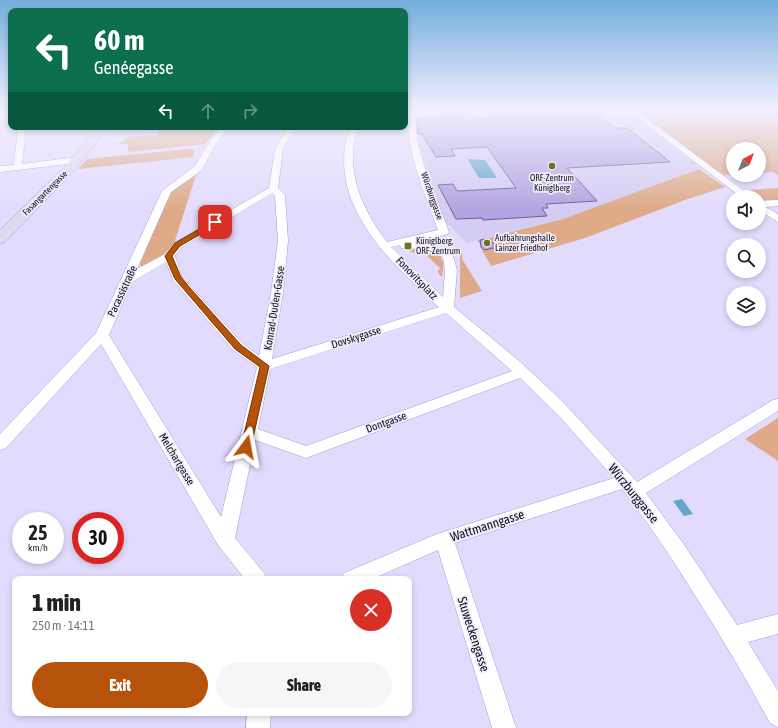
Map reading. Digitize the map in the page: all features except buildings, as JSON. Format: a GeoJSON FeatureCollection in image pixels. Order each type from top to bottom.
{"type":"FeatureCollection","features":[{"type":"Feature","properties":{"kind":"main road","name":"Fasangartengasse"},"geometry":{"type":"LineString","coordinates":[[0,239],[77,160],[91,143]]}},
{"type":"Feature","properties":{"kind":"street"},"geometry":{"type":"LineString","coordinates":[[18,166],[20,143]]}},
{"type":"Feature","properties":{"kind":"street","name":"Pacassistraße"},"geometry":{"type":"LineString","coordinates":[[0,444],[102,335],[167,191],[199,168],[213,143]]}},
{"type":"Feature","properties":{"kind":"street"},"geometry":{"type":"LineString","coordinates":[[127,280],[169,256],[178,245],[273,189],[279,149],[283,143]]}},
{"type":"Feature","properties":{"kind":"street"},"geometry":{"type":"LineString","coordinates":[[349,143],[350,180],[356,198],[376,235],[394,257]]}},
{"type":"Feature","properties":{"kind":"street","name":"Würzburggasse"},"geometry":{"type":"LineString","coordinates":[[384,246],[444,232],[415,143]]}},
{"type":"Feature","properties":{"kind":"street"},"geometry":{"type":"LineString","coordinates":[[675,143],[738,190]]}},
{"type":"Feature","properties":{"kind":"street"},"geometry":{"type":"LineString","coordinates":[[0,169],[77,160]]}},
{"type":"Feature","properties":{"kind":"street","name":"Konrad-Duden-Gasse"},"geometry":{"type":"LineString","coordinates":[[225,540],[250,432],[278,294],[283,241],[280,195],[273,189]]}},
{"type":"Feature","properties":{"kind":"street"},"geometry":{"type":"LineString","coordinates":[[766,204],[778,203]]}},
{"type":"Feature","properties":{"kind":"street"},"geometry":{"type":"LineString","coordinates":[[766,210],[778,219]]}},
{"type":"Feature","properties":{"kind":"street","name":"Fonovitsplatz"},"geometry":{"type":"LineString","coordinates":[[408,246],[426,247],[448,256],[451,270],[448,308],[427,290],[394,257],[395,253],[408,246]]}},
{"type":"Feature","properties":{"kind":"street"},"geometry":{"type":"LineString","coordinates":[[169,256],[177,278],[238,347],[264,366]]}},
{"type":"Feature","properties":{"kind":"street","name":"Würzburggasse"},"geometry":{"type":"LineString","coordinates":[[448,308],[522,372],[554,402],[630,486],[688,567],[732,636],[778,714]]}},
{"type":"Feature","properties":{"kind":"street","name":"Dovskygasse"},"geometry":{"type":"LineString","coordinates":[[264,366],[448,308]]}},
{"type":"Feature","properties":{"kind":"street","name":"Melchartgasse"},"geometry":{"type":"LineString","coordinates":[[102,335],[225,540],[255,576]]}},
{"type":"Feature","properties":{"kind":"street","name":"Dontgasse"},"geometry":{"type":"LineString","coordinates":[[250,432],[306,452],[522,372]]}},
{"type":"Feature","properties":{"kind":"street","name":"Wattmanngasse"},"geometry":{"type":"LineString","coordinates":[[358,576],[444,539],[630,486],[778,404]]}},
{"type":"Feature","properties":{"kind":"street","name":"Stuweckengasse"},"geometry":{"type":"LineString","coordinates":[[444,539],[504,728]]}},
{"type":"Feature","properties":{"kind":"street"},"geometry":{"type":"LineString","coordinates":[[732,636],[778,624]]}},
{"type":"Feature","properties":{"kind":"street"},"geometry":{"type":"LineString","coordinates":[[258,728],[259,716]]}},
{"type":"Feature","properties":{"kind":"shaded area"},"geometry":{"type":"Polygon","coordinates":[[[206,143],[128,152],[128,144],[119,144],[206,143]]]}},
{"type":"Feature","properties":{"kind":"shaded area"},"geometry":{"type":"Polygon","coordinates":[[[419,143],[668,143],[699,169],[563,219],[467,243],[445,221],[434,195],[419,143]]]}},
{"type":"Feature","properties":{"kind":"shaded area"},"geometry":{"type":"Polygon","coordinates":[[[678,143],[726,143],[726,175],[724,175],[678,143]]]}},
{"type":"Feature","properties":{"kind":"shaded area"},"geometry":{"type":"Polygon","coordinates":[[[766,143],[778,143],[778,175],[773,172],[766,172],[766,143]]]}},
{"type":"Feature","properties":{"kind":"shaded area"},"geometry":{"type":"Polygon","coordinates":[[[189,149],[194,150],[193,157],[78,169],[87,159],[189,149]]]}},
{"type":"Feature","properties":{"kind":"shaded area"},"geometry":{"type":"Polygon","coordinates":[[[699,169],[725,187],[685,200],[585,238],[491,266],[480,247],[482,245],[477,241],[563,219],[699,169]]]}},
{"type":"Feature","properties":{"kind":"shaded area"},"geometry":{"type":"Polygon","coordinates":[[[196,175],[174,244],[164,254],[144,266],[140,266],[169,194],[196,175]]]}},
{"type":"Feature","properties":{"kind":"shaded area"},"geometry":{"type":"Polygon","coordinates":[[[778,188],[778,199],[766,200],[766,190],[748,190],[778,188]]]}},
{"type":"Feature","properties":{"kind":"shaded area"},"geometry":{"type":"Polygon","coordinates":[[[418,248],[437,253],[443,262],[442,276],[440,276],[438,271],[440,268],[424,253],[422,252],[417,254],[409,251],[410,249],[418,248]]]}},
{"type":"Feature","properties":{"kind":"shaded area"},"geometry":{"type":"Polygon","coordinates":[[[462,253],[462,259],[482,291],[460,298],[460,254],[462,253]]]}},
{"type":"Feature","properties":{"kind":"shaded area"},"geometry":{"type":"Polygon","coordinates":[[[778,418],[778,461],[745,439],[778,418]]]}},
{"type":"Feature","properties":{"kind":"water"},"geometry":{"type":"Polygon","coordinates":[[[468,160],[485,160],[497,178],[479,178],[468,160]]]}},
{"type":"Feature","properties":{"kind":"water"},"geometry":{"type":"Polygon","coordinates":[[[682,499],[693,514],[684,516],[673,501],[682,499]]]}},
{"type":"Feature","properties":{"kind":"place","name":"ORF-Zentrum Küniglberg"},"geometry":{"type":"Point","coordinates":[552,166]}},
{"type":"Feature","properties":{"kind":"place","name":"Aufbahrungshalle Lainzer Friedhof"},"geometry":{"type":"Point","coordinates":[487,243]}},
{"type":"Feature","properties":{"kind":"place","name":"Küniglberg, ORF-Zentrum"},"geometry":{"type":"Point","coordinates":[408,246]}},
{"type":"Feature","properties":{"kind":"route"},"geometry":{"type":"LineString","coordinates":[[215,222],[178,245],[169,256],[177,278],[238,347],[264,366],[246,447]]}}]}
